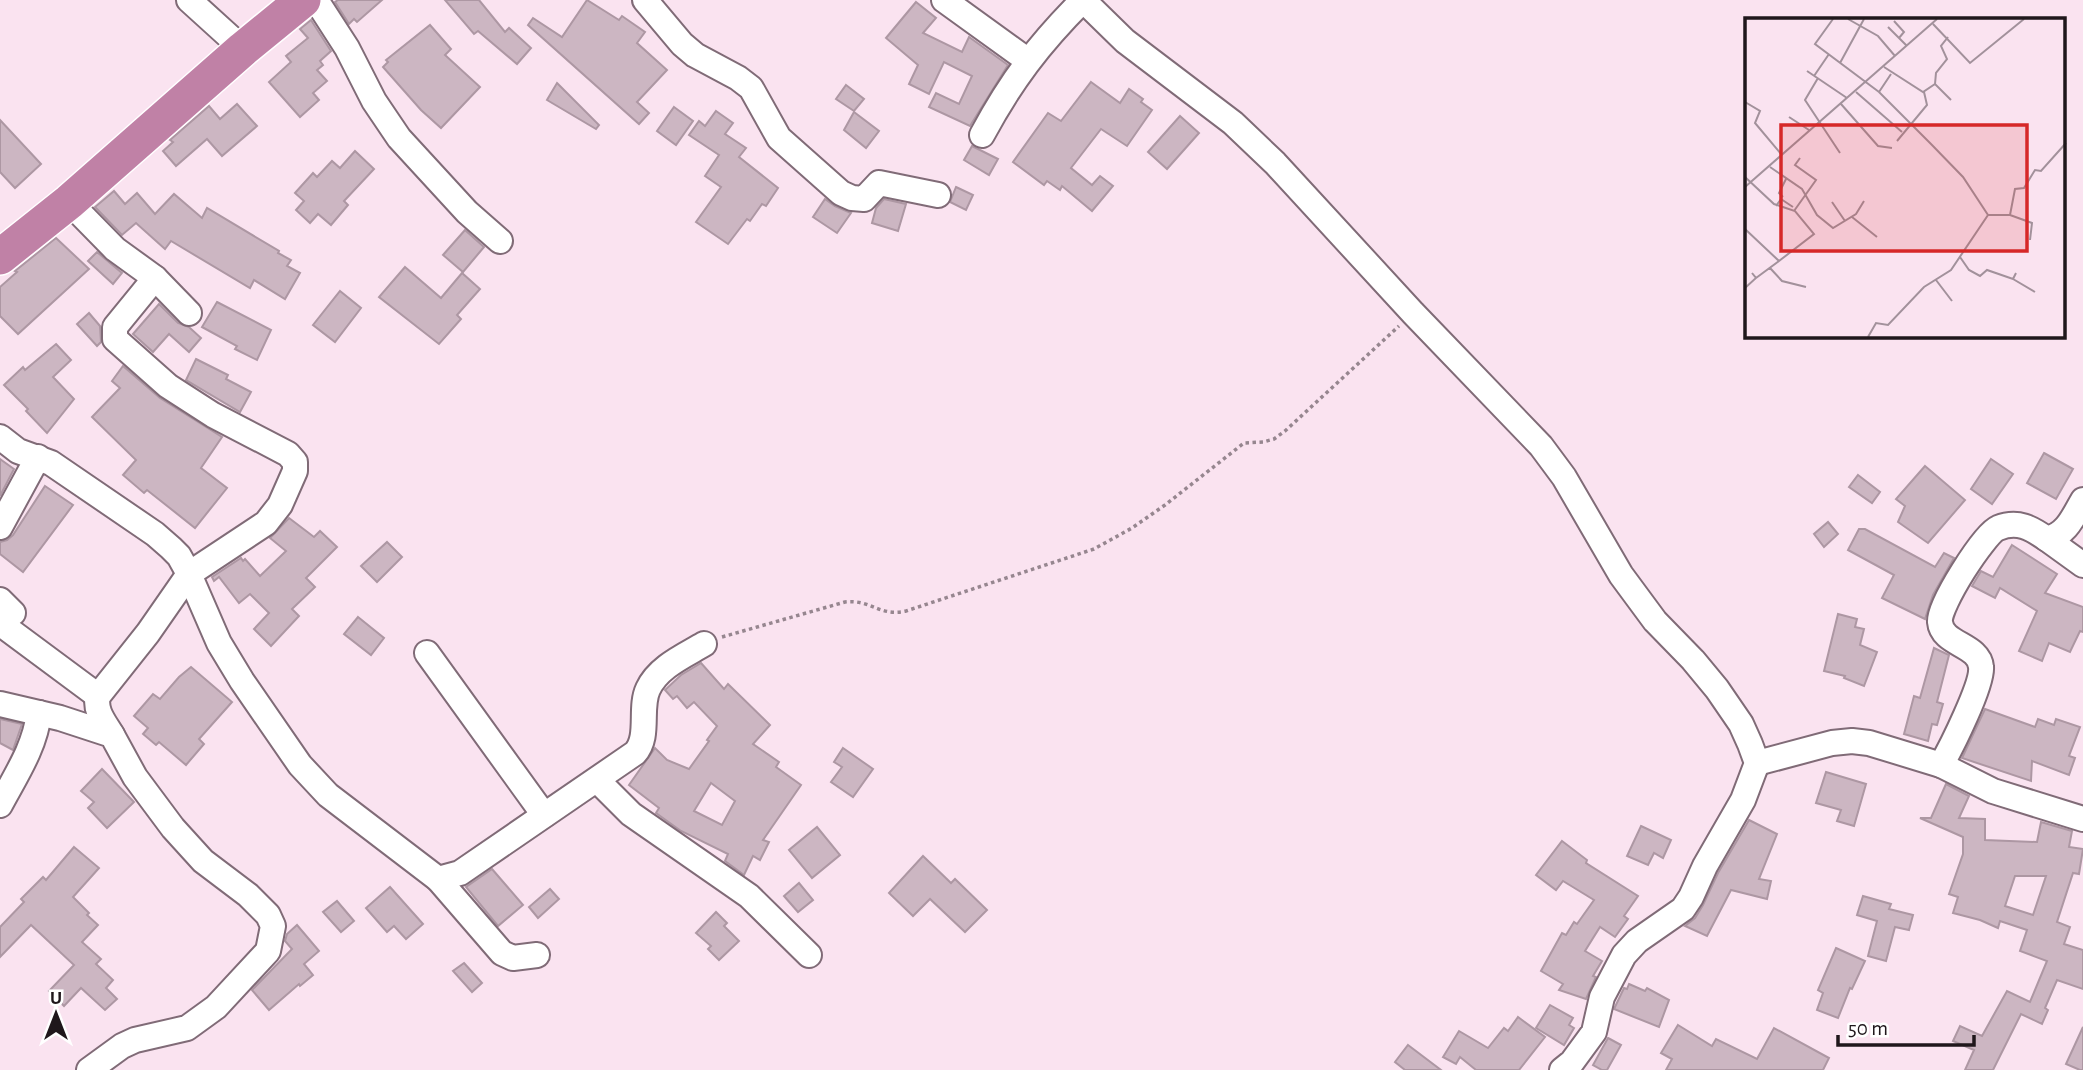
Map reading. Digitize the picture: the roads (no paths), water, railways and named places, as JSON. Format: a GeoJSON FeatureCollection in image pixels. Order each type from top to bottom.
{"type":"FeatureCollection","features":[{"type":"Feature","properties":{"kind":"highway"},"geometry":{"type":"LineString","coordinates":[[1,253],[69,202],[243,49],[303,0]]}},
{"type":"Feature","properties":{"kind":"street"},"geometry":{"type":"LineString","coordinates":[[190,0],[243,49]]}},
{"type":"Feature","properties":{"kind":"street"},"geometry":{"type":"LineString","coordinates":[[316,0],[347,48],[374,101],[399,138],[467,212],[500,241]]}},
{"type":"Feature","properties":{"kind":"street"},"geometry":{"type":"LineString","coordinates":[[645,0],[695,55],[751,88],[779,138],[841,193],[864,199],[879,183],[888,183],[938,195]]}},
{"type":"Feature","properties":{"kind":"street"},"geometry":{"type":"LineString","coordinates":[[944,0],[1027,60]]}},
{"type":"Feature","properties":{"kind":"street"},"geometry":{"type":"LineString","coordinates":[[982,135],[1027,60],[1083,0],[1125,41],[1233,123],[1275,163],[1413,313],[1541,446],[1564,477],[1621,575],[1654,621],[1709,680],[1741,724],[1757,762],[1743,800],[1683,909],[1637,941],[1623,955],[1602,997],[1594,1032],[1572,1062],[1562,1070]]}},
{"type":"Feature","properties":{"kind":"street"},"geometry":{"type":"LineString","coordinates":[[69,202],[115,249],[155,278],[189,313]]}},
{"type":"Feature","properties":{"kind":"street"},"geometry":{"type":"LineString","coordinates":[[89,1070],[122,1046],[187,1028],[216,1007],[268,951],[273,926],[268,915],[258,905],[203,861],[173,828],[135,777],[96,703],[98,696],[148,634],[189,574],[266,523],[280,505],[295,471],[295,462],[288,454],[213,415],[168,386],[115,339],[115,327],[155,278]]}},
{"type":"Feature","properties":{"kind":"street"},"geometry":{"type":"LineString","coordinates":[[0,437],[18,451],[38,457],[155,534],[179,556],[219,643],[300,765],[328,795],[438,879],[502,953],[513,958],[537,955]]}},
{"type":"Feature","properties":{"kind":"street"},"geometry":{"type":"LineString","coordinates":[[0,527],[38,457]]}},
{"type":"Feature","properties":{"kind":"street"},"geometry":{"type":"LineString","coordinates":[[2047,539],[2062,534],[2083,500]]}},
{"type":"Feature","properties":{"kind":"street"},"geometry":{"type":"LineString","coordinates":[[1941,765],[1952,747],[1982,667],[1978,656],[1949,637],[1941,628],[1939,619],[1942,607],[1981,545],[1995,529],[2018,524],[2031,528],[2083,565]]}},
{"type":"Feature","properties":{"kind":"street"},"geometry":{"type":"LineString","coordinates":[[4,613],[5,627],[98,696]]}},
{"type":"Feature","properties":{"kind":"street"},"geometry":{"type":"LineString","coordinates":[[438,879],[460,873],[639,749],[647,691],[654,678],[670,664],[704,644]]}},
{"type":"Feature","properties":{"kind":"street"},"geometry":{"type":"LineString","coordinates":[[427,653],[544,815]]}},
{"type":"Feature","properties":{"kind":"street"},"geometry":{"type":"LineString","coordinates":[[0,704],[112,735]]}},
{"type":"Feature","properties":{"kind":"street"},"geometry":{"type":"LineString","coordinates":[[0,805],[33,741],[39,713]]}},
{"type":"Feature","properties":{"kind":"street"},"geometry":{"type":"LineString","coordinates":[[1757,762],[1832,743],[1869,743],[1941,765],[1993,791],[2083,819]]}},
{"type":"Feature","properties":{"kind":"street"},"geometry":{"type":"LineString","coordinates":[[597,780],[631,814],[749,897],[808,954]]}}]}
